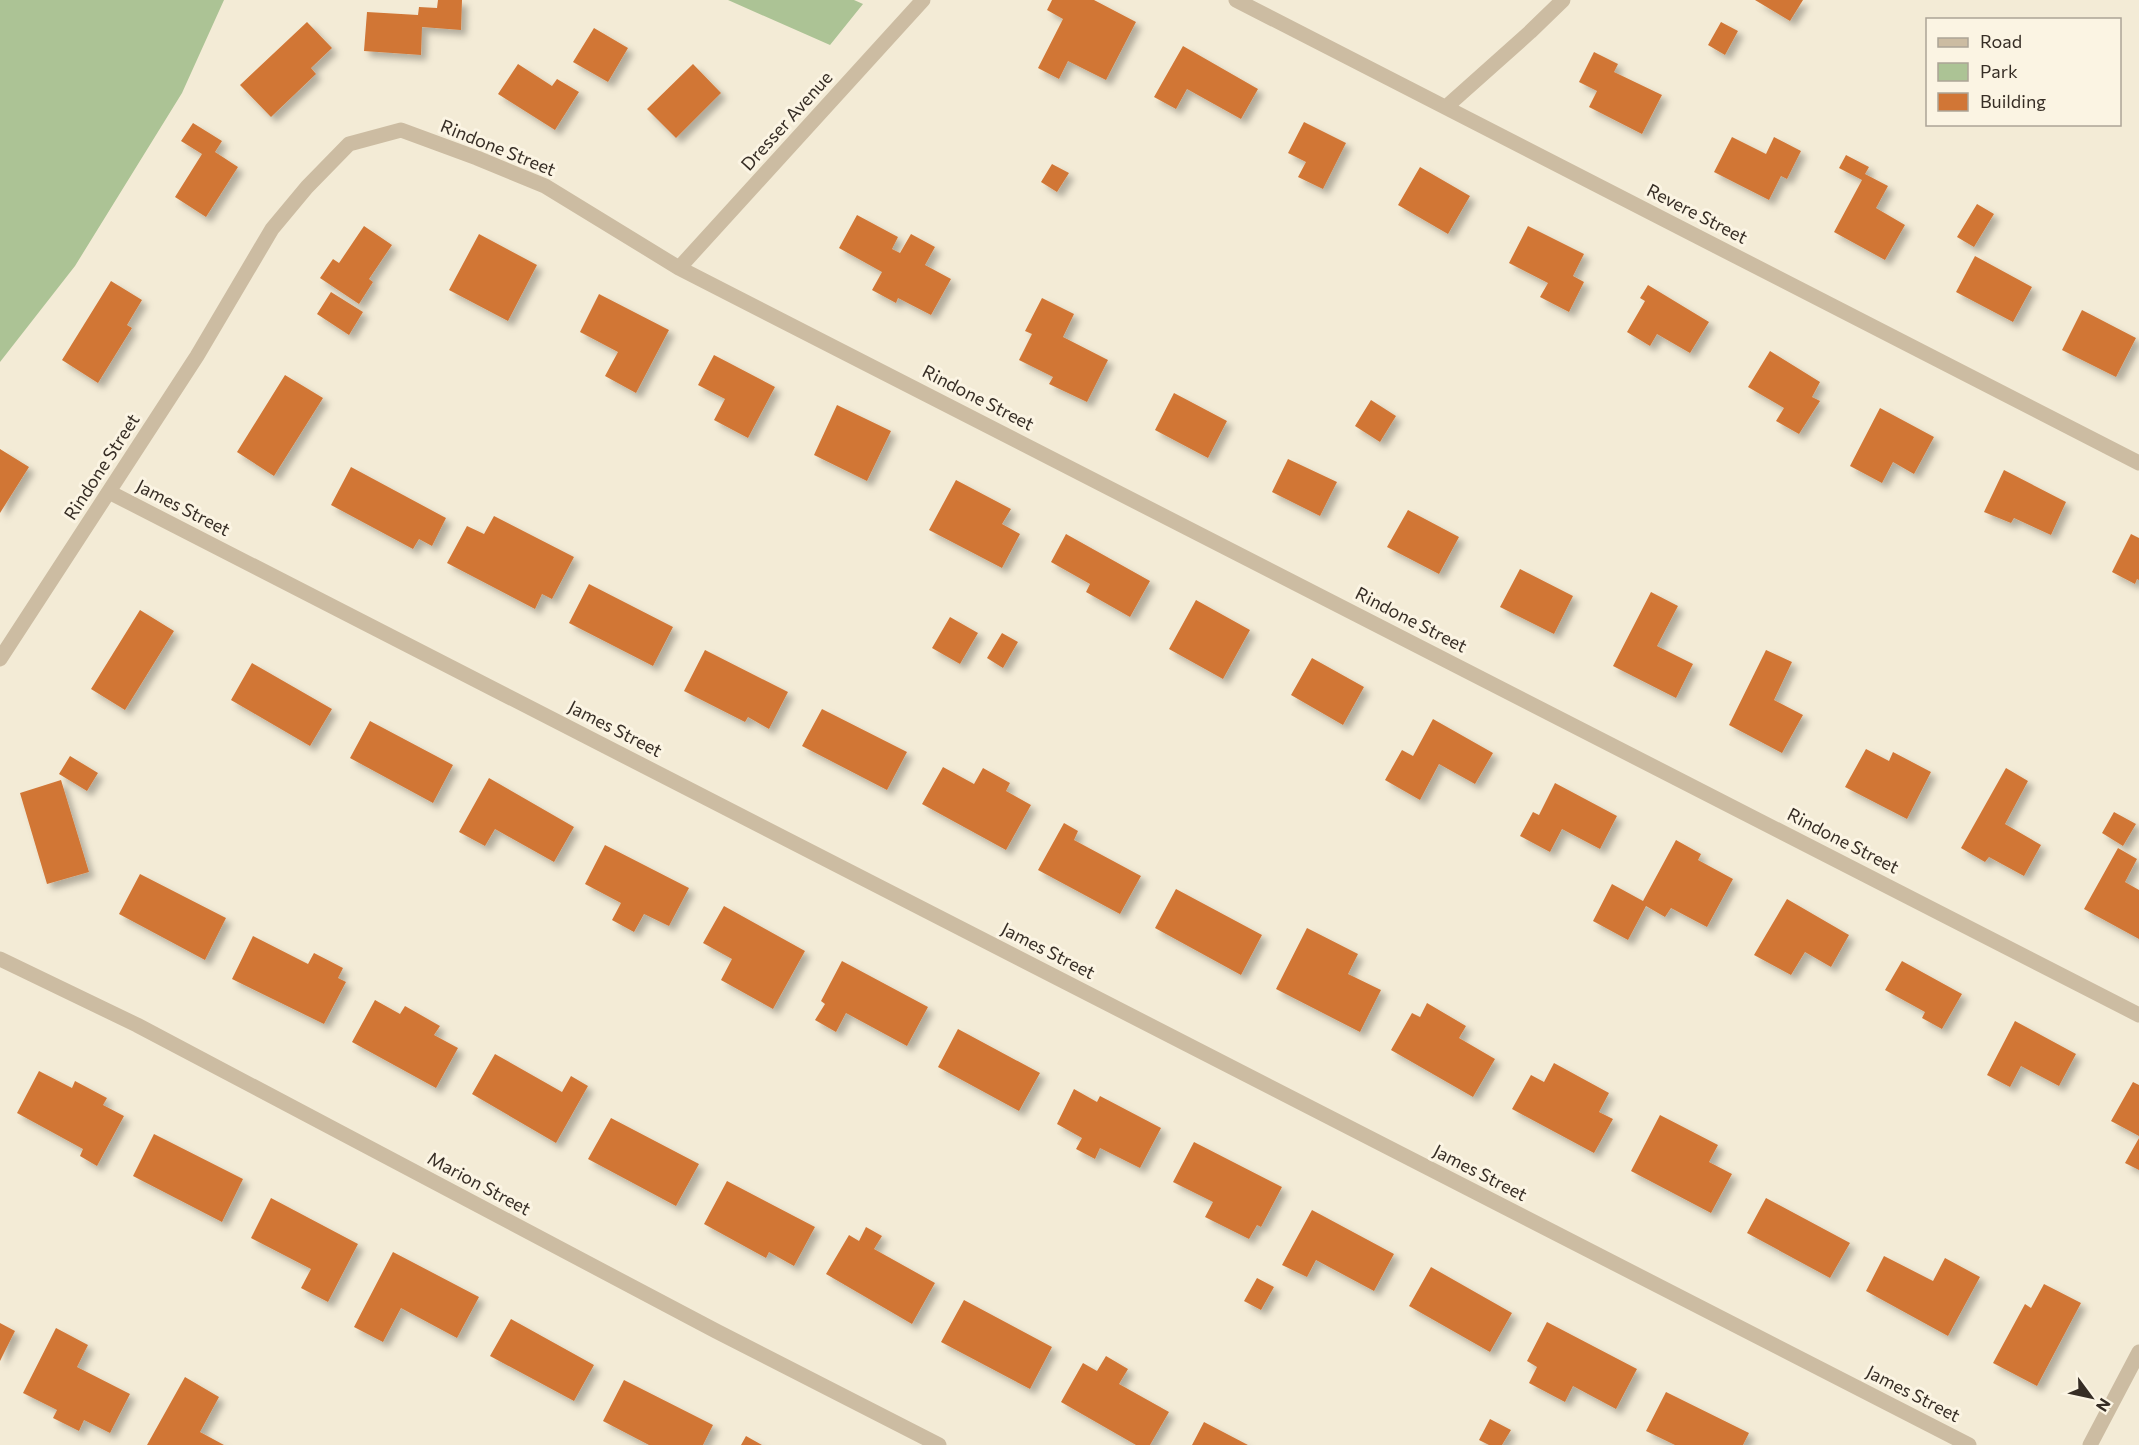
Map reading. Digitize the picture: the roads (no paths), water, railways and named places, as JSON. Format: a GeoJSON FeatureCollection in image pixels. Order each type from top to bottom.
{"type":"FeatureCollection","features":[{"type":"Feature","properties":{"kind":"street","name":"Dresser Avenue"},"geometry":{"type":"LineString","coordinates":[[679,268],[923,0]]}},
{"type":"Feature","properties":{"kind":"street","name":"Revere Street"},"geometry":{"type":"LineString","coordinates":[[1236,0],[2139,463]]}},
{"type":"Feature","properties":{"kind":"street"},"geometry":{"type":"LineString","coordinates":[[1446,106],[1563,0]]}},
{"type":"Feature","properties":{"kind":"street","name":"Rindone Street"},"geometry":{"type":"LineString","coordinates":[[0,659],[197,356],[272,228],[307,187],[349,144],[401,130],[545,186],[679,268],[2139,1015]]}},
{"type":"Feature","properties":{"kind":"street","name":"James Street"},"geometry":{"type":"LineString","coordinates":[[109,492],[1969,1445]]}},
{"type":"Feature","properties":{"kind":"street","name":"Marion Street"},"geometry":{"type":"LineString","coordinates":[[0,959],[137,1025],[716,1331],[939,1445]]}},
{"type":"Feature","properties":{"kind":"street"},"geometry":{"type":"LineString","coordinates":[[2090,1445],[2139,1352]]}}]}
